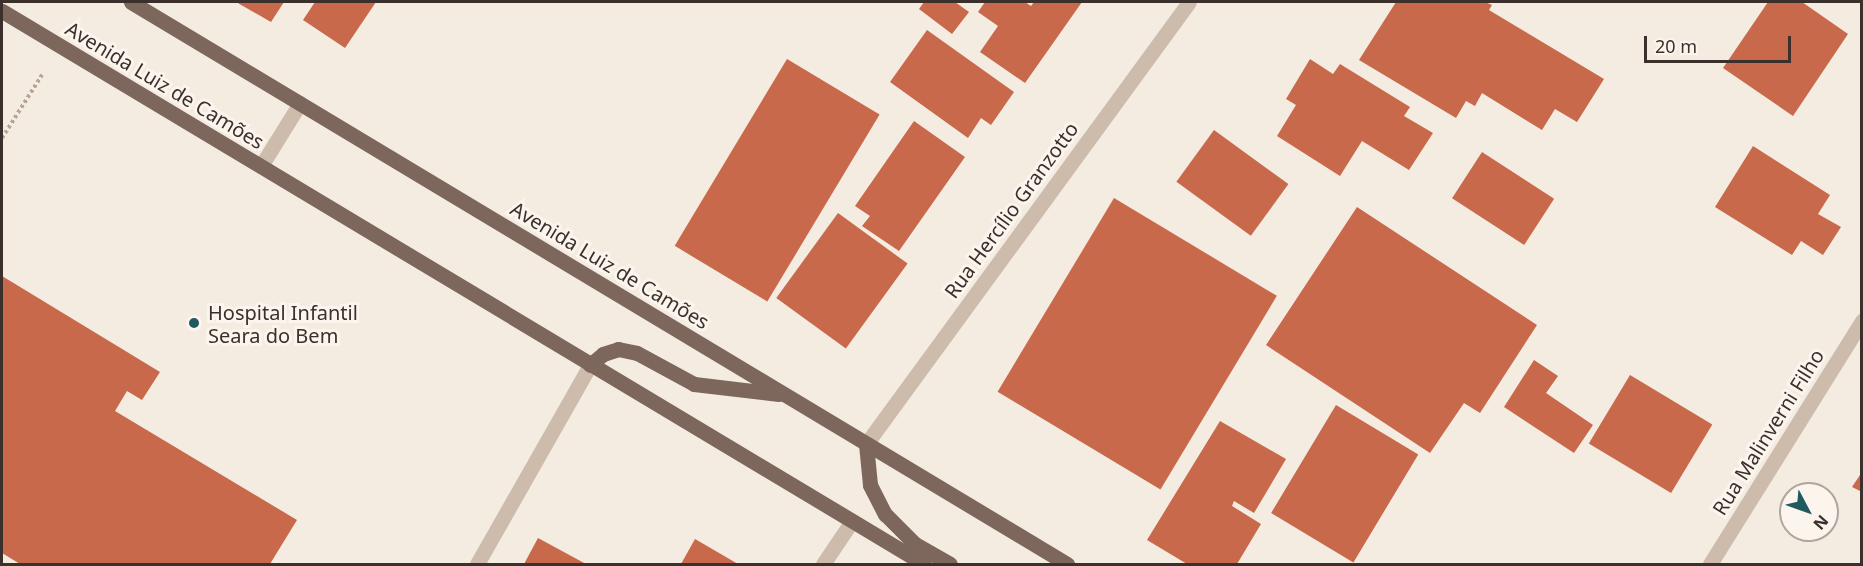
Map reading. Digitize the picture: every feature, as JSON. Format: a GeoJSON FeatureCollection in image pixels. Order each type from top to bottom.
{"type":"FeatureCollection","features":[{"type":"Feature","properties":{"kind":"main road","name":"Avenida Luiz de Camões"},"geometry":{"type":"LineString","coordinates":[[131,2],[1067,564]]}},
{"type":"Feature","properties":{"kind":"main road","name":"Avenida Luiz de Camões"},"geometry":{"type":"LineString","coordinates":[[2,11],[924,564]]}},
{"type":"Feature","properties":{"kind":"main road"},"geometry":{"type":"LineString","coordinates":[[591,365],[603,354],[618,349],[637,353],[694,384],[784,394]]}},
{"type":"Feature","properties":{"kind":"main road"},"geometry":{"type":"LineString","coordinates":[[866,444],[870,485],[885,514],[915,544],[950,564]]}},
{"type":"Feature","properties":{"kind":"street","name":"Rua Hercílio Granzotto"},"geometry":{"type":"LineString","coordinates":[[866,444],[1189,2]]}},
{"type":"Feature","properties":{"kind":"street"},"geometry":{"type":"LineString","coordinates":[[261,166],[300,103]]}},
{"type":"Feature","properties":{"kind":"street","name":"Rua Malinverni Filho"},"geometry":{"type":"LineString","coordinates":[[1710,564],[1862,321]]}},
{"type":"Feature","properties":{"kind":"street"},"geometry":{"type":"LineString","coordinates":[[477,564],[591,365]]}},
{"type":"Feature","properties":{"kind":"street"},"geometry":{"type":"LineString","coordinates":[[823,564],[852,521]]}},
{"type":"Feature","properties":{"kind":"path"},"geometry":{"type":"LineString","coordinates":[[2,138],[60,46]]}},
{"type":"Feature","properties":{"kind":"building"},"geometry":{"type":"Polygon","coordinates":[[[236,2],[284,2],[271,22],[236,2]]]}},
{"type":"Feature","properties":{"kind":"building"},"geometry":{"type":"Polygon","coordinates":[[[315,2],[376,2],[345,48],[303,20],[315,2]]]}},
{"type":"Feature","properties":{"kind":"building"},"geometry":{"type":"Polygon","coordinates":[[[924,2],[955,2],[969,12],[952,34],[919,9],[924,2]]]}},
{"type":"Feature","properties":{"kind":"building"},"geometry":{"type":"Polygon","coordinates":[[[985,2],[1025,2],[1031,6],[1034,2],[1082,2],[1025,83],[980,52],[998,26],[978,12],[985,2]]]}},
{"type":"Feature","properties":{"kind":"building"},"geometry":{"type":"Polygon","coordinates":[[[1396,2],[1485,2],[1492,5],[1489,10],[1604,79],[1577,122],[1555,109],[1542,130],[1482,93],[1475,106],[1466,101],[1456,118],[1359,60],[1396,2]]]}},
{"type":"Feature","properties":{"kind":"building"},"geometry":{"type":"Polygon","coordinates":[[[1768,2],[1802,2],[1848,34],[1793,116],[1723,68],[1768,2]]]}},
{"type":"Feature","properties":{"kind":"building"},"geometry":{"type":"Polygon","coordinates":[[[927,30],[1014,92],[991,125],[981,118],[968,138],[890,82],[927,30]]]}},
{"type":"Feature","properties":{"kind":"building"},"geometry":{"type":"Polygon","coordinates":[[[787,59],[880,115],[767,301],[675,246],[787,59]]]}},
{"type":"Feature","properties":{"kind":"building"},"geometry":{"type":"Polygon","coordinates":[[[1310,59],[1333,74],[1340,64],[1410,107],[1404,116],[1433,133],[1409,170],[1362,141],[1340,176],[1277,136],[1296,105],[1286,99],[1310,59]]]}},
{"type":"Feature","properties":{"kind":"building"},"geometry":{"type":"Polygon","coordinates":[[[914,121],[965,157],[899,251],[862,226],[870,216],[855,206],[914,121]]]}},
{"type":"Feature","properties":{"kind":"building"},"geometry":{"type":"Polygon","coordinates":[[[1214,130],[1288,184],[1251,236],[1176,182],[1214,130]]]}},
{"type":"Feature","properties":{"kind":"building"},"geometry":{"type":"Polygon","coordinates":[[[1753,146],[1830,195],[1818,214],[1841,227],[1823,255],[1801,241],[1792,255],[1715,207],[1753,146]]]}},
{"type":"Feature","properties":{"kind":"building"},"geometry":{"type":"Polygon","coordinates":[[[1482,152],[1554,199],[1524,245],[1452,198],[1482,152]]]}},
{"type":"Feature","properties":{"kind":"building"},"geometry":{"type":"Polygon","coordinates":[[[1114,198],[1277,296],[1160,490],[998,392],[1114,198]]]}},
{"type":"Feature","properties":{"kind":"building"},"geometry":{"type":"Polygon","coordinates":[[[1357,207],[1537,325],[1480,413],[1464,403],[1430,453],[1266,345],[1357,207]]]}},
{"type":"Feature","properties":{"kind":"building"},"geometry":{"type":"Polygon","coordinates":[[[838,213],[908,264],[846,348],[776,298],[838,213]]]}},
{"type":"Feature","properties":{"kind":"building"},"geometry":{"type":"Polygon","coordinates":[[[2,276],[160,372],[142,400],[127,391],[115,411],[297,520],[270,564],[20,564],[2,553],[2,276]]]}},
{"type":"Feature","properties":{"kind":"building"},"geometry":{"type":"Polygon","coordinates":[[[1534,360],[1558,376],[1546,393],[1593,425],[1574,453],[1504,407],[1534,360]]]}},
{"type":"Feature","properties":{"kind":"building"},"geometry":{"type":"Polygon","coordinates":[[[1630,375],[1712,424],[1671,493],[1589,444],[1630,375]]]}},
{"type":"Feature","properties":{"kind":"building"},"geometry":{"type":"Polygon","coordinates":[[[1336,405],[1418,454],[1353,562],[1271,513],[1336,405]]]}},
{"type":"Feature","properties":{"kind":"building"},"geometry":{"type":"Polygon","coordinates":[[[1220,421],[1286,459],[1254,513],[1234,501],[1232,506],[1261,524],[1237,564],[1187,564],[1147,540],[1220,421]]]}},
{"type":"Feature","properties":{"kind":"building"},"geometry":{"type":"Polygon","coordinates":[[[1862,472],[1862,492],[1852,487],[1862,472]]]}},
{"type":"Feature","properties":{"kind":"building"},"geometry":{"type":"Polygon","coordinates":[[[538,538],[586,564],[524,564],[538,538]]]}},
{"type":"Feature","properties":{"kind":"building"},"geometry":{"type":"Polygon","coordinates":[[[695,539],[738,564],[681,564],[695,539]]]}},
{"type":"Feature","properties":{"kind":"place","name":"Hospital Infantil Seara do Bem"},"geometry":{"type":"Point","coordinates":[194,323]}}]}
